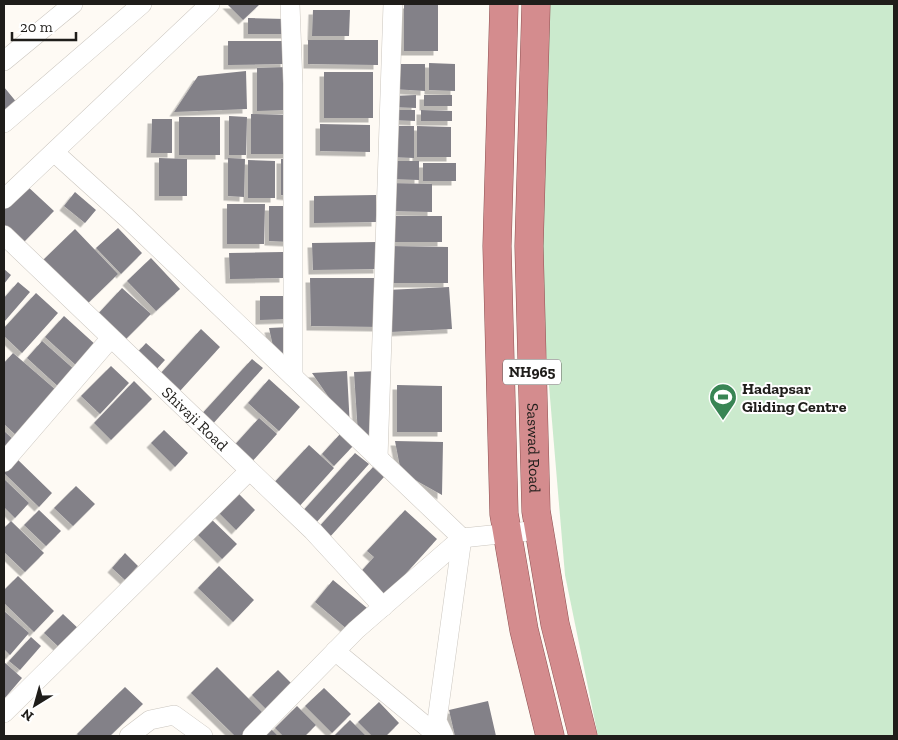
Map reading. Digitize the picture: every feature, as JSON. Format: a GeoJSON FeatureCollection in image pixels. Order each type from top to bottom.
{"type":"FeatureCollection","features":[{"type":"Feature","properties":{"kind":"highway","name":"Saswad Road"},"geometry":{"type":"LineString","coordinates":[[504,4],[497,246],[504,514],[524,630],[550,736]]}},
{"type":"Feature","properties":{"kind":"highway","name":"Saswad Road"},"geometry":{"type":"LineString","coordinates":[[536,4],[529,246],[535,501],[555,624],[583,736]]}},
{"type":"Feature","properties":{"kind":"street"},"geometry":{"type":"LineString","coordinates":[[4,62],[73,4]]}},
{"type":"Feature","properties":{"kind":"street"},"geometry":{"type":"LineString","coordinates":[[4,123],[142,4]]}},
{"type":"Feature","properties":{"kind":"street"},"geometry":{"type":"LineString","coordinates":[[4,199],[210,4]]}},
{"type":"Feature","properties":{"kind":"street"},"geometry":{"type":"LineString","coordinates":[[290,4],[293,84],[293,376]]}},
{"type":"Feature","properties":{"kind":"street"},"geometry":{"type":"LineString","coordinates":[[378,458],[393,4]]}},
{"type":"Feature","properties":{"kind":"street"},"geometry":{"type":"LineString","coordinates":[[54,152],[127,218],[462,538]]}},
{"type":"Feature","properties":{"kind":"street","name":"Shivaji Road"},"geometry":{"type":"LineString","coordinates":[[4,234],[110,339],[312,532],[382,607]]}},
{"type":"Feature","properties":{"kind":"street"},"geometry":{"type":"LineString","coordinates":[[4,462],[110,339]]}},
{"type":"Feature","properties":{"kind":"street"},"geometry":{"type":"LineString","coordinates":[[4,713],[249,471]]}},
{"type":"Feature","properties":{"kind":"street"},"geometry":{"type":"LineString","coordinates":[[252,736],[335,651],[382,607],[462,538],[539,530]]}},
{"type":"Feature","properties":{"kind":"street"},"geometry":{"type":"LineString","coordinates":[[444,736],[437,720],[462,538]]}},
{"type":"Feature","properties":{"kind":"street"},"geometry":{"type":"LineString","coordinates":[[335,651],[438,736]]}},
{"type":"Feature","properties":{"kind":"street"},"geometry":{"type":"LineString","coordinates":[[130,736],[150,720],[174,716],[203,736]]}},
{"type":"Feature","properties":{"kind":"green space","name":"Hadapsar Gliding Centre"},"geometry":{"type":"Polygon","coordinates":[[[550,4],[894,4],[894,736],[598,736],[565,575],[539,267],[550,4]]]}},
{"type":"Feature","properties":{"kind":"building"},"geometry":{"type":"Polygon","coordinates":[[[227,4],[260,4],[243,20],[227,4]]]}},
{"type":"Feature","properties":{"kind":"building"},"geometry":{"type":"Polygon","coordinates":[[[404,4],[438,4],[438,51],[404,51],[404,4]]]}},
{"type":"Feature","properties":{"kind":"building"},"geometry":{"type":"Polygon","coordinates":[[[313,10],[350,10],[349,36],[312,36],[313,10]]]}},
{"type":"Feature","properties":{"kind":"building"},"geometry":{"type":"Polygon","coordinates":[[[248,18],[286,19],[286,34],[248,34],[248,18]]]}},
{"type":"Feature","properties":{"kind":"building"},"geometry":{"type":"Polygon","coordinates":[[[308,40],[378,40],[378,65],[308,64],[308,40]]]}},
{"type":"Feature","properties":{"kind":"building"},"geometry":{"type":"Polygon","coordinates":[[[228,41],[286,41],[285,64],[228,65],[228,41]]]}},
{"type":"Feature","properties":{"kind":"building"},"geometry":{"type":"Polygon","coordinates":[[[429,63],[455,64],[455,91],[429,90],[429,63]]]}},
{"type":"Feature","properties":{"kind":"building"},"geometry":{"type":"Polygon","coordinates":[[[394,64],[425,64],[425,91],[393,89],[394,64]]]}},
{"type":"Feature","properties":{"kind":"building"},"geometry":{"type":"Polygon","coordinates":[[[288,67],[288,110],[257,111],[257,68],[288,67]]]}},
{"type":"Feature","properties":{"kind":"building"},"geometry":{"type":"Polygon","coordinates":[[[246,71],[247,109],[174,112],[198,76],[246,71]]]}},
{"type":"Feature","properties":{"kind":"building"},"geometry":{"type":"Polygon","coordinates":[[[324,72],[373,72],[373,118],[324,118],[324,72]]]}},
{"type":"Feature","properties":{"kind":"building"},"geometry":{"type":"Polygon","coordinates":[[[4,87],[18,104],[4,117],[4,87]]]}},
{"type":"Feature","properties":{"kind":"building"},"geometry":{"type":"Polygon","coordinates":[[[416,95],[416,108],[392,107],[392,96],[416,95]]]}},
{"type":"Feature","properties":{"kind":"building"},"geometry":{"type":"Polygon","coordinates":[[[424,95],[452,95],[452,106],[424,106],[424,95]]]}},
{"type":"Feature","properties":{"kind":"building"},"geometry":{"type":"Polygon","coordinates":[[[392,110],[415,110],[415,121],[391,120],[392,110]]]}},
{"type":"Feature","properties":{"kind":"building"},"geometry":{"type":"Polygon","coordinates":[[[421,110],[452,111],[452,121],[421,121],[421,110]]]}},
{"type":"Feature","properties":{"kind":"building"},"geometry":{"type":"Polygon","coordinates":[[[251,114],[288,115],[289,154],[251,154],[251,114]]]}},
{"type":"Feature","properties":{"kind":"building"},"geometry":{"type":"Polygon","coordinates":[[[229,116],[247,117],[246,155],[229,155],[229,116]]]}},
{"type":"Feature","properties":{"kind":"building"},"geometry":{"type":"Polygon","coordinates":[[[179,117],[220,117],[220,155],[179,155],[179,117]]]}},
{"type":"Feature","properties":{"kind":"building"},"geometry":{"type":"Polygon","coordinates":[[[152,119],[172,119],[172,153],[151,153],[152,119]]]}},
{"type":"Feature","properties":{"kind":"building"},"geometry":{"type":"Polygon","coordinates":[[[320,124],[370,125],[370,152],[320,151],[320,124]]]}},
{"type":"Feature","properties":{"kind":"building"},"geometry":{"type":"Polygon","coordinates":[[[391,126],[414,126],[414,158],[390,157],[391,126]]]}},
{"type":"Feature","properties":{"kind":"building"},"geometry":{"type":"Polygon","coordinates":[[[417,126],[451,127],[451,157],[417,157],[417,126]]]}},
{"type":"Feature","properties":{"kind":"building"},"geometry":{"type":"Polygon","coordinates":[[[159,158],[187,159],[187,196],[159,196],[159,158]]]}},
{"type":"Feature","properties":{"kind":"building"},"geometry":{"type":"Polygon","coordinates":[[[228,158],[245,159],[244,197],[228,196],[228,158]]]}},
{"type":"Feature","properties":{"kind":"building"},"geometry":{"type":"Polygon","coordinates":[[[281,159],[291,159],[291,196],[281,195],[281,159]]]}},
{"type":"Feature","properties":{"kind":"building"},"geometry":{"type":"Polygon","coordinates":[[[248,160],[275,161],[275,198],[248,198],[248,160]]]}},
{"type":"Feature","properties":{"kind":"building"},"geometry":{"type":"Polygon","coordinates":[[[390,161],[419,161],[419,180],[389,179],[390,161]]]}},
{"type":"Feature","properties":{"kind":"building"},"geometry":{"type":"Polygon","coordinates":[[[423,163],[456,163],[456,181],[423,181],[423,163]]]}},
{"type":"Feature","properties":{"kind":"building"},"geometry":{"type":"Polygon","coordinates":[[[388,183],[432,184],[432,212],[389,211],[388,183]]]}},
{"type":"Feature","properties":{"kind":"building"},"geometry":{"type":"Polygon","coordinates":[[[26,185],[54,211],[23,243],[4,225],[4,207],[26,185]]]}},
{"type":"Feature","properties":{"kind":"building"},"geometry":{"type":"Polygon","coordinates":[[[75,192],[96,210],[85,223],[64,206],[75,192]]]}},
{"type":"Feature","properties":{"kind":"building"},"geometry":{"type":"Polygon","coordinates":[[[376,195],[376,222],[314,223],[314,196],[376,195]]]}},
{"type":"Feature","properties":{"kind":"building"},"geometry":{"type":"Polygon","coordinates":[[[227,204],[265,204],[264,244],[227,244],[227,204]]]}},
{"type":"Feature","properties":{"kind":"building"},"geometry":{"type":"Polygon","coordinates":[[[269,206],[290,206],[290,242],[269,241],[269,206]]]}},
{"type":"Feature","properties":{"kind":"building"},"geometry":{"type":"Polygon","coordinates":[[[391,216],[442,216],[442,242],[392,242],[391,216]]]}},
{"type":"Feature","properties":{"kind":"building"},"geometry":{"type":"Polygon","coordinates":[[[118,228],[142,253],[121,274],[96,248],[118,228]]]}},
{"type":"Feature","properties":{"kind":"building"},"geometry":{"type":"Polygon","coordinates":[[[75,229],[118,274],[83,308],[40,263],[75,229]]]}},
{"type":"Feature","properties":{"kind":"building"},"geometry":{"type":"Polygon","coordinates":[[[377,242],[378,269],[313,270],[312,243],[377,242]]]}},
{"type":"Feature","properties":{"kind":"building"},"geometry":{"type":"Polygon","coordinates":[[[389,246],[448,247],[448,283],[389,283],[389,246]]]}},
{"type":"Feature","properties":{"kind":"building"},"geometry":{"type":"Polygon","coordinates":[[[283,252],[284,278],[230,279],[229,253],[283,252]]]}},
{"type":"Feature","properties":{"kind":"building"},"geometry":{"type":"Polygon","coordinates":[[[151,258],[180,289],[156,311],[127,281],[151,258]]]}},
{"type":"Feature","properties":{"kind":"building"},"geometry":{"type":"Polygon","coordinates":[[[4,269],[11,275],[4,284],[4,269]]]}},
{"type":"Feature","properties":{"kind":"building"},"geometry":{"type":"Polygon","coordinates":[[[310,278],[381,278],[381,327],[311,326],[310,278]]]}},
{"type":"Feature","properties":{"kind":"building"},"geometry":{"type":"Polygon","coordinates":[[[18,282],[30,292],[4,322],[4,298],[18,282]]]}},
{"type":"Feature","properties":{"kind":"building"},"geometry":{"type":"Polygon","coordinates":[[[449,287],[452,329],[390,332],[387,290],[449,287]]]}},
{"type":"Feature","properties":{"kind":"building"},"geometry":{"type":"Polygon","coordinates":[[[122,288],[151,314],[123,342],[96,316],[122,288]]]}},
{"type":"Feature","properties":{"kind":"building"},"geometry":{"type":"Polygon","coordinates":[[[36,293],[58,313],[22,353],[4,336],[4,328],[36,293]]]}},
{"type":"Feature","properties":{"kind":"building"},"geometry":{"type":"Polygon","coordinates":[[[260,296],[289,296],[289,319],[260,320],[260,296]]]}},
{"type":"Feature","properties":{"kind":"building"},"geometry":{"type":"Polygon","coordinates":[[[64,316],[97,346],[78,367],[45,337],[64,316]]]}},
{"type":"Feature","properties":{"kind":"building"},"geometry":{"type":"Polygon","coordinates":[[[290,327],[289,360],[275,355],[269,328],[290,327]]]}},
{"type":"Feature","properties":{"kind":"building"},"geometry":{"type":"Polygon","coordinates":[[[201,329],[220,347],[179,392],[160,374],[201,329]]]}},
{"type":"Feature","properties":{"kind":"building"},"geometry":{"type":"Polygon","coordinates":[[[42,341],[77,372],[61,389],[27,358],[42,341]]]}},
{"type":"Feature","properties":{"kind":"building"},"geometry":{"type":"Polygon","coordinates":[[[146,343],[165,360],[153,373],[134,356],[146,343]]]}},
{"type":"Feature","properties":{"kind":"building"},"geometry":{"type":"Polygon","coordinates":[[[13,353],[57,391],[17,436],[4,424],[4,363],[13,353]]]}},
{"type":"Feature","properties":{"kind":"building"},"geometry":{"type":"Polygon","coordinates":[[[252,359],[263,368],[210,427],[199,417],[252,359]]]}},
{"type":"Feature","properties":{"kind":"building"},"geometry":{"type":"Polygon","coordinates":[[[111,366],[129,383],[100,414],[81,396],[111,366]]]}},
{"type":"Feature","properties":{"kind":"building"},"geometry":{"type":"Polygon","coordinates":[[[347,371],[350,428],[312,373],[347,371]]]}},
{"type":"Feature","properties":{"kind":"building"},"geometry":{"type":"Polygon","coordinates":[[[378,371],[374,447],[358,434],[354,372],[378,371]]]}},
{"type":"Feature","properties":{"kind":"building"},"geometry":{"type":"Polygon","coordinates":[[[269,379],[300,407],[279,431],[248,403],[269,379]]]}},
{"type":"Feature","properties":{"kind":"building"},"geometry":{"type":"Polygon","coordinates":[[[134,381],[152,399],[111,440],[94,423],[134,381]]]}},
{"type":"Feature","properties":{"kind":"building"},"geometry":{"type":"Polygon","coordinates":[[[397,385],[442,386],[442,432],[397,432],[397,385]]]}},
{"type":"Feature","properties":{"kind":"building"},"geometry":{"type":"Polygon","coordinates":[[[259,418],[277,434],[249,465],[231,449],[259,418]]]}},
{"type":"Feature","properties":{"kind":"building"},"geometry":{"type":"Polygon","coordinates":[[[164,430],[188,453],[175,467],[151,443],[164,430]]]}},
{"type":"Feature","properties":{"kind":"building"},"geometry":{"type":"Polygon","coordinates":[[[4,431],[16,442],[4,457],[4,431]]]}},
{"type":"Feature","properties":{"kind":"building"},"geometry":{"type":"Polygon","coordinates":[[[340,434],[353,446],[334,466],[322,454],[340,434]]]}},
{"type":"Feature","properties":{"kind":"building"},"geometry":{"type":"Polygon","coordinates":[[[395,441],[443,442],[442,495],[401,472],[395,441]]]}},
{"type":"Feature","properties":{"kind":"building"},"geometry":{"type":"Polygon","coordinates":[[[309,445],[334,468],[296,510],[271,486],[309,445]]]}},
{"type":"Feature","properties":{"kind":"building"},"geometry":{"type":"Polygon","coordinates":[[[355,453],[369,464],[314,525],[301,513],[355,453]]]}},
{"type":"Feature","properties":{"kind":"building"},"geometry":{"type":"Polygon","coordinates":[[[15,457],[52,493],[39,507],[4,473],[4,469],[15,457]]]}},
{"type":"Feature","properties":{"kind":"building"},"geometry":{"type":"Polygon","coordinates":[[[373,467],[384,477],[328,539],[317,529],[373,467]]]}},
{"type":"Feature","properties":{"kind":"building"},"geometry":{"type":"Polygon","coordinates":[[[4,479],[29,503],[15,518],[4,507],[4,479]]]}},
{"type":"Feature","properties":{"kind":"building"},"geometry":{"type":"Polygon","coordinates":[[[76,486],[95,504],[73,526],[54,508],[76,486]]]}},
{"type":"Feature","properties":{"kind":"building"},"geometry":{"type":"Polygon","coordinates":[[[234,489],[255,510],[236,530],[215,509],[234,489]]]}},
{"type":"Feature","properties":{"kind":"building"},"geometry":{"type":"Polygon","coordinates":[[[39,510],[61,531],[46,546],[24,525],[39,510]]]}},
{"type":"Feature","properties":{"kind":"building"},"geometry":{"type":"Polygon","coordinates":[[[405,510],[437,539],[383,599],[357,576],[374,557],[367,551],[405,510]]]}},
{"type":"Feature","properties":{"kind":"building"},"geometry":{"type":"Polygon","coordinates":[[[208,516],[237,544],[222,559],[194,531],[208,516]]]}},
{"type":"Feature","properties":{"kind":"building"},"geometry":{"type":"Polygon","coordinates":[[[11,521],[44,553],[25,572],[4,552],[4,528],[11,521]]]}},
{"type":"Feature","properties":{"kind":"building"},"geometry":{"type":"Polygon","coordinates":[[[125,553],[138,566],[125,580],[112,568],[125,553]]]}},
{"type":"Feature","properties":{"kind":"building"},"geometry":{"type":"Polygon","coordinates":[[[219,566],[254,600],[233,622],[198,588],[219,566]]]}},
{"type":"Feature","properties":{"kind":"building"},"geometry":{"type":"Polygon","coordinates":[[[18,576],[54,611],[34,632],[4,603],[4,590],[18,576]]]}},
{"type":"Feature","properties":{"kind":"building"},"geometry":{"type":"Polygon","coordinates":[[[333,580],[367,608],[348,630],[315,602],[333,580]]]}},
{"type":"Feature","properties":{"kind":"building"},"geometry":{"type":"Polygon","coordinates":[[[4,611],[29,633],[10,655],[4,649],[4,611]]]}},
{"type":"Feature","properties":{"kind":"building"},"geometry":{"type":"Polygon","coordinates":[[[63,614],[81,631],[62,650],[44,633],[63,614]]]}},
{"type":"Feature","properties":{"kind":"building"},"geometry":{"type":"Polygon","coordinates":[[[31,637],[41,646],[20,670],[9,661],[31,637]]]}},
{"type":"Feature","properties":{"kind":"building"},"geometry":{"type":"Polygon","coordinates":[[[4,662],[22,678],[4,699],[4,662]]]}},
{"type":"Feature","properties":{"kind":"building"},"geometry":{"type":"Polygon","coordinates":[[[217,667],[264,714],[242,736],[235,736],[191,693],[217,667]]]}},
{"type":"Feature","properties":{"kind":"building"},"geometry":{"type":"Polygon","coordinates":[[[278,670],[294,686],[268,711],[252,695],[278,670]]]}},
{"type":"Feature","properties":{"kind":"building"},"geometry":{"type":"Polygon","coordinates":[[[125,687],[143,704],[110,736],[79,736],[77,734],[125,687]]]}},
{"type":"Feature","properties":{"kind":"building"},"geometry":{"type":"Polygon","coordinates":[[[324,688],[351,714],[332,733],[305,706],[324,688]]]}},
{"type":"Feature","properties":{"kind":"building"},"geometry":{"type":"Polygon","coordinates":[[[488,701],[496,736],[455,736],[449,710],[488,701]]]}},
{"type":"Feature","properties":{"kind":"building"},"geometry":{"type":"Polygon","coordinates":[[[379,702],[399,723],[386,736],[372,736],[358,722],[379,702]]]}},
{"type":"Feature","properties":{"kind":"building"},"geometry":{"type":"Polygon","coordinates":[[[297,706],[316,725],[305,736],[283,736],[275,728],[297,706]]]}},
{"type":"Feature","properties":{"kind":"building"},"geometry":{"type":"Polygon","coordinates":[[[350,720],[366,736],[334,736],[350,720]]]}},
{"type":"Feature","properties":{"kind":"building"},"geometry":{"type":"Polygon","coordinates":[[[270,728],[278,736],[263,736],[270,728]]]}},
{"type":"Feature","properties":{"kind":"place","name":"Hadapsar Gliding Centre"},"geometry":{"type":"Point","coordinates":[723,421]}}]}
